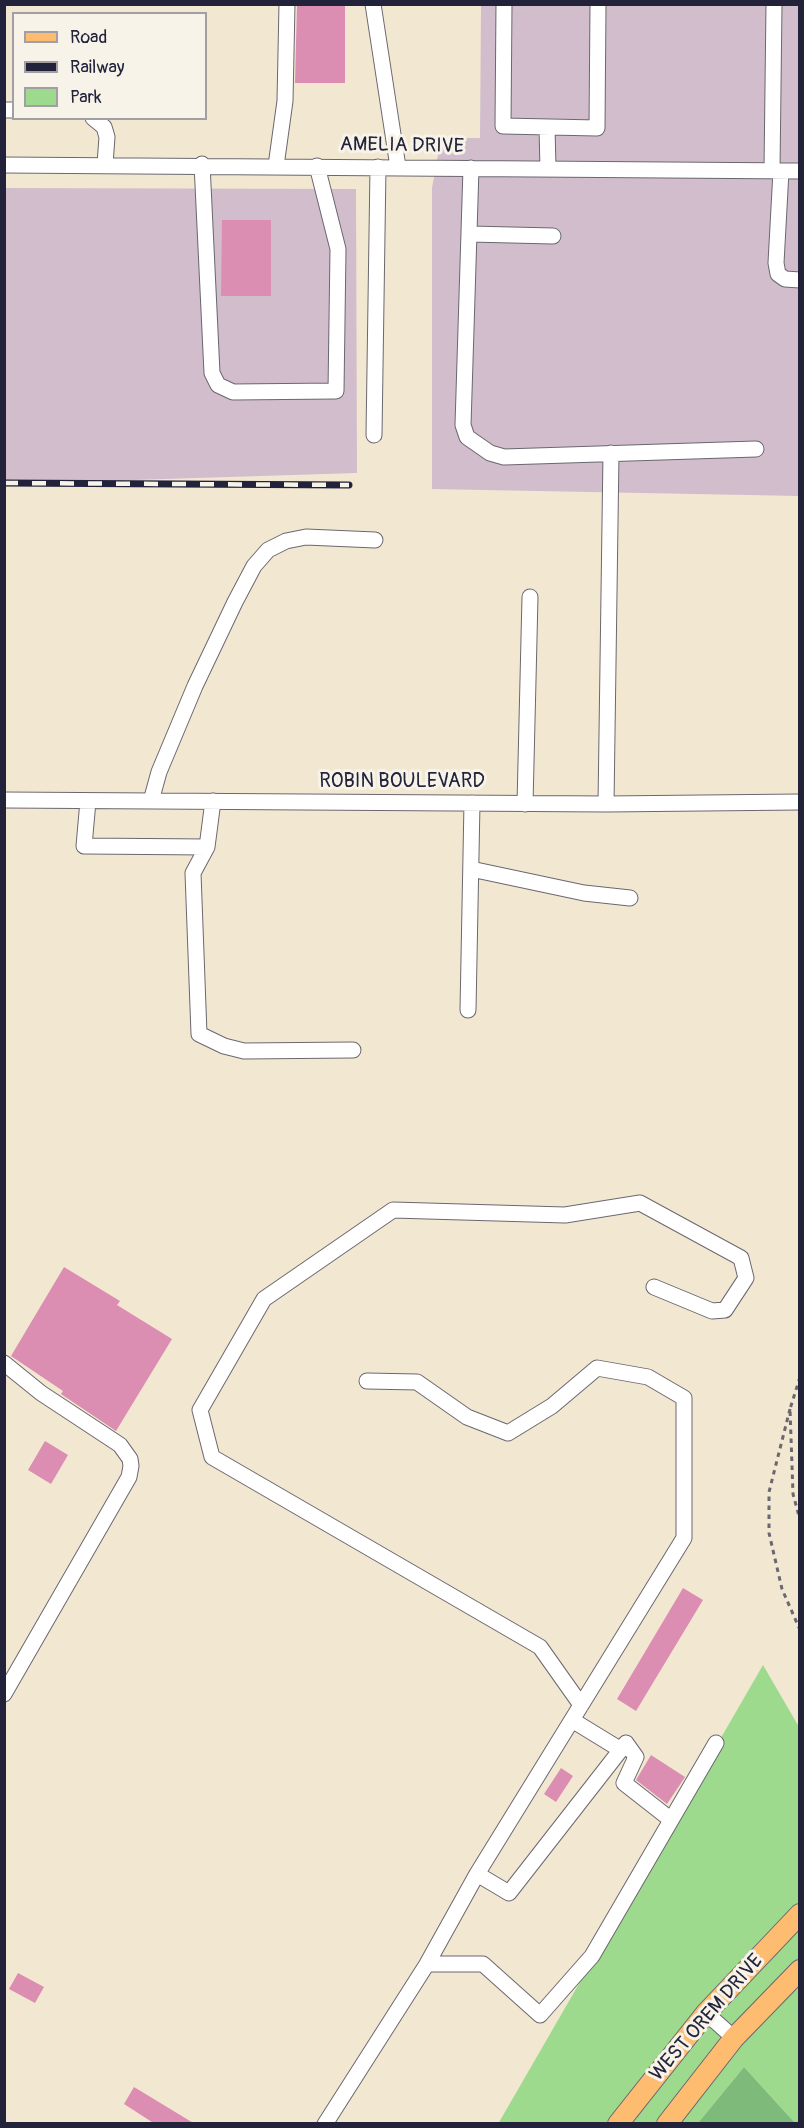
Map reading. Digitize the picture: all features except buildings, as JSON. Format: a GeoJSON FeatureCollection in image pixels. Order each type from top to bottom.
{"type":"FeatureCollection","features":[{"type":"Feature","properties":{"kind":"main road","name":"WEST OREM DRIVE"},"geometry":{"type":"LineString","coordinates":[[618,2124],[706,2013],[800,1914]]}},
{"type":"Feature","properties":{"kind":"main road","name":"WEST OREM DRIVE"},"geometry":{"type":"LineString","coordinates":[[667,2124],[734,2038],[800,1970]]}},
{"type":"Feature","properties":{"kind":"street"},"geometry":{"type":"LineString","coordinates":[[276,166],[285,101],[287,4]]}},
{"type":"Feature","properties":{"kind":"street"},"geometry":{"type":"LineString","coordinates":[[373,4],[398,167]]}},
{"type":"Feature","properties":{"kind":"street"},"geometry":{"type":"LineString","coordinates":[[504,4],[503,126],[597,128],[598,4]]}},
{"type":"Feature","properties":{"kind":"street"},"geometry":{"type":"LineString","coordinates":[[774,4],[776,263],[778,274],[785,279],[800,280]]}},
{"type":"Feature","properties":{"kind":"street"},"geometry":{"type":"LineString","coordinates":[[95,120],[104,127],[107,137],[105,164]]}},
{"type":"Feature","properties":{"kind":"street"},"geometry":{"type":"LineString","coordinates":[[547,127],[548,169]]}},
{"type":"Feature","properties":{"kind":"street","name":"AMELIA DRIVE"},"geometry":{"type":"LineString","coordinates":[[4,165],[800,171]]}},
{"type":"Feature","properties":{"kind":"street"},"geometry":{"type":"LineString","coordinates":[[202,165],[212,373],[219,385],[233,392],[336,391],[338,249],[317,166]]}},
{"type":"Feature","properties":{"kind":"street"},"geometry":{"type":"LineString","coordinates":[[374,435],[378,167]]}},
{"type":"Feature","properties":{"kind":"street"},"geometry":{"type":"LineString","coordinates":[[471,168],[464,425],[467,437],[490,453],[504,457],[756,448]]}},
{"type":"Feature","properties":{"kind":"street"},"geometry":{"type":"LineString","coordinates":[[470,234],[553,236]]}},
{"type":"Feature","properties":{"kind":"street"},"geometry":{"type":"LineString","coordinates":[[606,804],[611,453]]}},
{"type":"Feature","properties":{"kind":"street"},"geometry":{"type":"LineString","coordinates":[[151,801],[159,772],[195,686],[235,602],[261,558],[268,550],[286,541],[306,537],[375,540]]}},
{"type":"Feature","properties":{"kind":"street"},"geometry":{"type":"LineString","coordinates":[[525,804],[530,597]]}},
{"type":"Feature","properties":{"kind":"street","name":"ROBIN BOULEVARD"},"geometry":{"type":"LineString","coordinates":[[4,800],[525,804],[800,802]]}},
{"type":"Feature","properties":{"kind":"street"},"geometry":{"type":"LineString","coordinates":[[88,801],[84,846],[207,847]]}},
{"type":"Feature","properties":{"kind":"street"},"geometry":{"type":"LineString","coordinates":[[213,801],[207,847],[193,873],[199,1034],[224,1046],[244,1051],[353,1050]]}},
{"type":"Feature","properties":{"kind":"street"},"geometry":{"type":"LineString","coordinates":[[468,1011],[472,803]]}},
{"type":"Feature","properties":{"kind":"street"},"geometry":{"type":"LineString","coordinates":[[471,869],[584,893],[630,898]]}},
{"type":"Feature","properties":{"kind":"street"},"geometry":{"type":"LineString","coordinates":[[581,1705],[540,1647],[212,1457],[200,1410],[264,1299],[393,1210],[565,1215],[640,1203],[741,1258],[746,1278],[725,1310],[712,1311],[654,1287]]}},
{"type":"Feature","properties":{"kind":"street"},"geometry":{"type":"LineString","coordinates":[[4,1362],[41,1393],[120,1445],[130,1458],[131,1466],[129,1477],[4,1694]]}},
{"type":"Feature","properties":{"kind":"street"},"geometry":{"type":"LineString","coordinates":[[325,2124],[427,1964],[477,1874],[684,1538],[684,1398],[648,1377],[597,1368],[552,1406],[508,1433],[467,1417],[417,1382],[368,1381]]}},
{"type":"Feature","properties":{"kind":"street"},"geometry":{"type":"LineString","coordinates":[[572,1720],[621,1750]]}},
{"type":"Feature","properties":{"kind":"street"},"geometry":{"type":"LineString","coordinates":[[477,1874],[509,1893],[628,1743],[636,1756],[624,1783],[670,1819]]}},
{"type":"Feature","properties":{"kind":"street"},"geometry":{"type":"LineString","coordinates":[[427,1964],[483,1964],[540,2015],[592,1956],[716,1743]]}},
{"type":"Feature","properties":{"kind":"street"},"geometry":{"type":"LineString","coordinates":[[706,2013],[734,2038]]}},
{"type":"Feature","properties":{"kind":"path"},"geometry":{"type":"LineString","coordinates":[[800,1377],[769,1492],[769,1533],[782,1589],[800,1630]]}},
{"type":"Feature","properties":{"kind":"path"},"geometry":{"type":"LineString","coordinates":[[790,1409],[793,1494],[800,1520]]}},
{"type":"Feature","properties":{"kind":"shaded area"},"geometry":{"type":"Polygon","coordinates":[[[481,5],[799,5],[799,496],[432,489],[432,188],[441,138],[480,138],[481,5]]]}},
{"type":"Feature","properties":{"kind":"shaded area"},"geometry":{"type":"Polygon","coordinates":[[[4,188],[356,189],[357,473],[5,484],[4,188]]]}},
{"type":"Feature","properties":{"kind":"green space"},"geometry":{"type":"Polygon","coordinates":[[[763,1665],[799,1727],[799,2123],[795,2123],[744,2067],[698,2123],[498,2124],[763,1665]]]}},
{"type":"Feature","properties":{"kind":"green space"},"geometry":{"type":"Polygon","coordinates":[[[744,2067],[795,2123],[698,2123],[744,2067]]]}},
{"type":"Feature","properties":{"kind":"railway"},"geometry":{"type":"LineString","coordinates":[[4,483],[349,485]]}}]}
